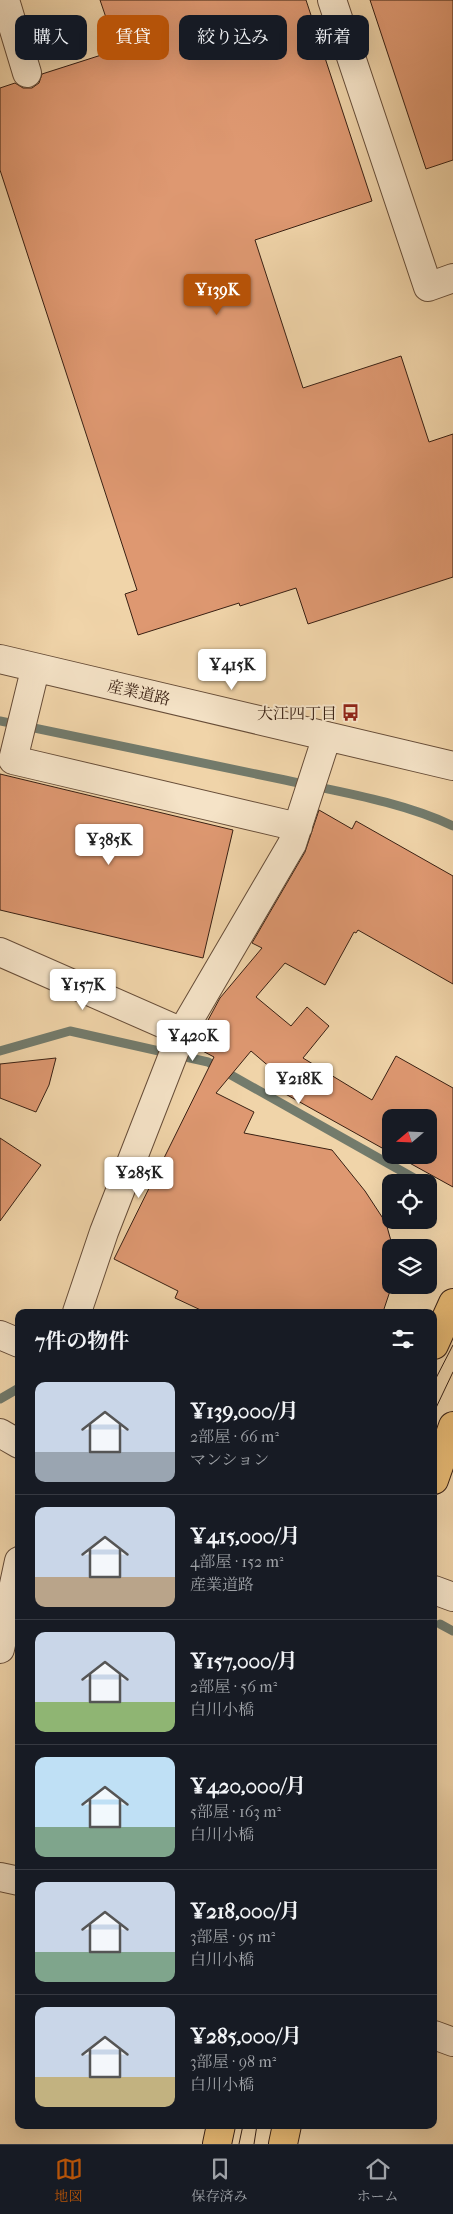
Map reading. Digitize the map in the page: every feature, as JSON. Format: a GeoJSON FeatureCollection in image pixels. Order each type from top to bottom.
{"type":"FeatureCollection","features":[{"type":"Feature","properties":{"kind":"main road"},"geometry":{"type":"LineString","coordinates":[[437,1338],[453,1303]]}},
{"type":"Feature","properties":{"kind":"main road"},"geometry":{"type":"LineString","coordinates":[[437,1471],[453,1426]]}},
{"type":"Feature","properties":{"kind":"main road"},"geometry":{"type":"LineString","coordinates":[[217,2144],[220,2129]]}},
{"type":"Feature","properties":{"kind":"main road"},"geometry":{"type":"LineString","coordinates":[[283,2144],[286,2129]]}},
{"type":"Feature","properties":{"kind":"street"},"geometry":{"type":"LineString","coordinates":[[5,0],[26,73]]}},
{"type":"Feature","properties":{"kind":"street"},"geometry":{"type":"LineString","coordinates":[[332,0],[428,287],[453,278]]}},
{"type":"Feature","properties":{"kind":"street","name":"産業道路"},"geometry":{"type":"LineString","coordinates":[[0,659],[453,766]]}},
{"type":"Feature","properties":{"kind":"street"},"geometry":{"type":"LineString","coordinates":[[33,678],[6,758],[298,826]]}},
{"type":"Feature","properties":{"kind":"street"},"geometry":{"type":"LineString","coordinates":[[78,1309],[104,1232],[181,1034],[292,844],[327,736]]}},
{"type":"Feature","properties":{"kind":"street"},"geometry":{"type":"LineString","coordinates":[[0,952],[181,1034]]}},
{"type":"Feature","properties":{"kind":"street"},"geometry":{"type":"LineString","coordinates":[[0,1335],[15,1341]]}},
{"type":"Feature","properties":{"kind":"street"},"geometry":{"type":"LineString","coordinates":[[0,1433],[15,1442]]}},
{"type":"Feature","properties":{"kind":"street"},"geometry":{"type":"LineString","coordinates":[[0,1649],[15,1580]]}},
{"type":"Feature","properties":{"kind":"street"},"geometry":{"type":"LineString","coordinates":[[437,1591],[453,1597]]}},
{"type":"Feature","properties":{"kind":"street"},"geometry":{"type":"LineString","coordinates":[[0,1877],[15,1880]]}},
{"type":"Feature","properties":{"kind":"street"},"geometry":{"type":"LineString","coordinates":[[437,2036],[453,2042]]}},
{"type":"Feature","properties":{"kind":"building"},"geometry":{"type":"Polygon","coordinates":[[[100,0],[306,0],[311,15],[297,15],[297,60],[326,60],[372,201],[255,240],[303,388],[401,356],[429,442],[453,434],[453,577],[308,624],[296,588],[240,606],[239,603],[138,635],[125,594],[137,590],[0,170],[0,88],[15,83],[23,88],[32,88],[39,83],[42,74],[97,56],[97,60],[169,60],[169,15],[105,15],[100,0]]]}},
{"type":"Feature","properties":{"kind":"building"},"geometry":{"type":"Polygon","coordinates":[[[370,0],[453,0],[453,160],[426,169],[370,0]]]}},
{"type":"Feature","properties":{"kind":"building"},"geometry":{"type":"Polygon","coordinates":[[[0,774],[233,830],[203,958],[0,910],[0,774]]]}},
{"type":"Feature","properties":{"kind":"building"},"geometry":{"type":"Polygon","coordinates":[[[319,810],[352,829],[356,821],[453,876],[453,984],[358,930],[356,933],[354,932],[325,985],[285,963],[256,997],[291,1026],[307,1007],[329,1026],[303,1058],[372,1100],[396,1056],[453,1088],[453,1187],[437,1178],[437,1174],[429,1174],[411,1164],[438,1164],[438,1109],[382,1109],[382,1148],[280,1091],[286,1081],[251,1051],[216,1093],[254,1112],[244,1133],[332,1150],[365,1191],[382,1217],[382,1229],[388,1229],[390,1239],[382,1239],[382,1294],[389,1294],[384,1309],[199,1309],[175,1298],[178,1291],[114,1259],[214,1057],[195,1047],[200,1035],[220,998],[262,948],[252,943],[305,852],[319,810]]]}},
{"type":"Feature","properties":{"kind":"building"},"geometry":{"type":"Polygon","coordinates":[[[56,1058],[49,1085],[36,1112],[0,1098],[0,1064],[56,1058]]]}},
{"type":"Feature","properties":{"kind":"building"},"geometry":{"type":"Polygon","coordinates":[[[0,1138],[41,1165],[0,1221],[0,1138]]]}},
{"type":"Feature","properties":{"kind":"waterway"},"geometry":{"type":"LineString","coordinates":[[0,721],[371,799],[413,810],[453,826]]}},
{"type":"Feature","properties":{"kind":"waterway"},"geometry":{"type":"LineString","coordinates":[[0,1051],[70,1031],[208,1062],[407,1174]]}},
{"type":"Feature","properties":{"kind":"waterway"},"geometry":{"type":"LineString","coordinates":[[0,1399],[15,1390]]}},
{"type":"Feature","properties":{"kind":"waterway"},"geometry":{"type":"LineString","coordinates":[[440,1624],[453,1631]]}},
{"type":"Feature","properties":{"kind":"tram line"},"geometry":{"type":"LineString","coordinates":[[437,1376],[453,1345]]}},
{"type":"Feature","properties":{"kind":"tram line"},"geometry":{"type":"LineString","coordinates":[[437,1406],[453,1372]]}},
{"type":"Feature","properties":{"kind":"tram line"},"geometry":{"type":"LineString","coordinates":[[239,2144],[242,2129]]}},
{"type":"Feature","properties":{"kind":"tram line"},"geometry":{"type":"LineString","coordinates":[[254,2144],[256,2129]]}},
{"type":"Feature","properties":{"kind":"place","name":"大江四丁目"},"geometry":{"type":"Point","coordinates":[351,713]}}]}
